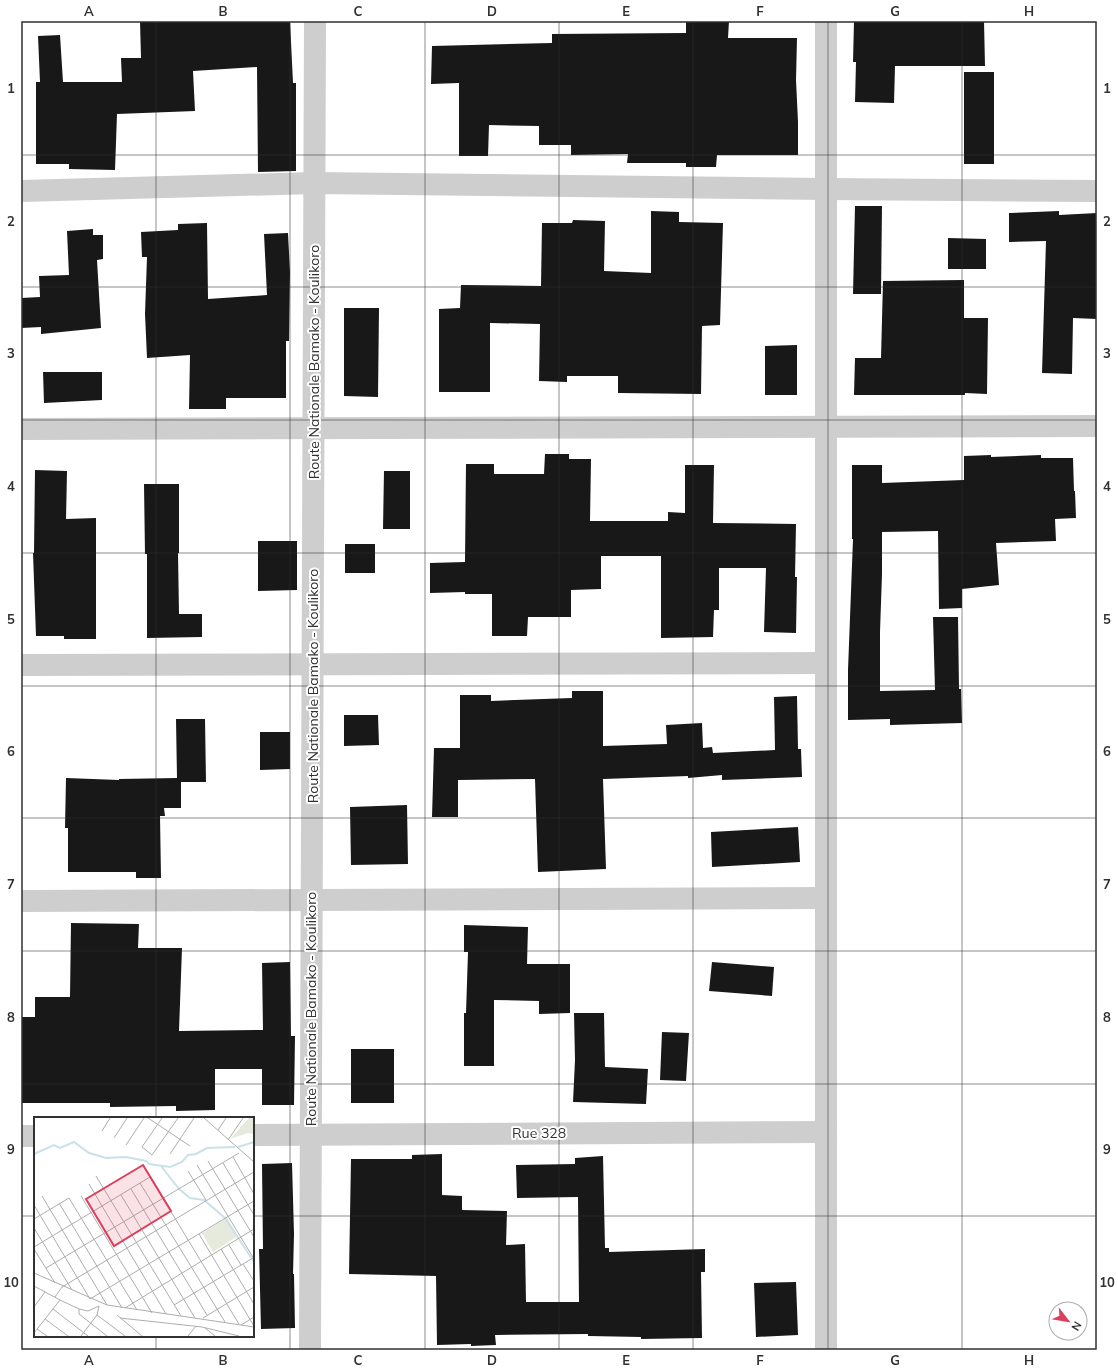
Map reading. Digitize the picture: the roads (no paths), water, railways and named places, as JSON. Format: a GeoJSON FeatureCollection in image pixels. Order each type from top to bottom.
{"type":"FeatureCollection","features":[{"type":"Feature","properties":{"kind":"street","name":"Route Nationale Bamako - Koulikoro"},"geometry":{"type":"LineString","coordinates":[[310,1350],[315,21]]}},
{"type":"Feature","properties":{"kind":"street"},"geometry":{"type":"LineString","coordinates":[[826,21],[826,1350]]}},
{"type":"Feature","properties":{"kind":"street"},"geometry":{"type":"LineString","coordinates":[[21,191],[315,183],[1097,191]]}},
{"type":"Feature","properties":{"kind":"street"},"geometry":{"type":"LineString","coordinates":[[21,429],[1097,426]]}},
{"type":"Feature","properties":{"kind":"street"},"geometry":{"type":"LineString","coordinates":[[21,665],[826,663]]}},
{"type":"Feature","properties":{"kind":"street"},"geometry":{"type":"LineString","coordinates":[[21,900],[825,898]]}},
{"type":"Feature","properties":{"kind":"street","name":"Rue 328"},"geometry":{"type":"LineString","coordinates":[[254,1135],[826,1132]]}},
{"type":"Feature","properties":{"kind":"street"},"geometry":{"type":"LineString","coordinates":[[21,1136],[34,1136]]}}]}
